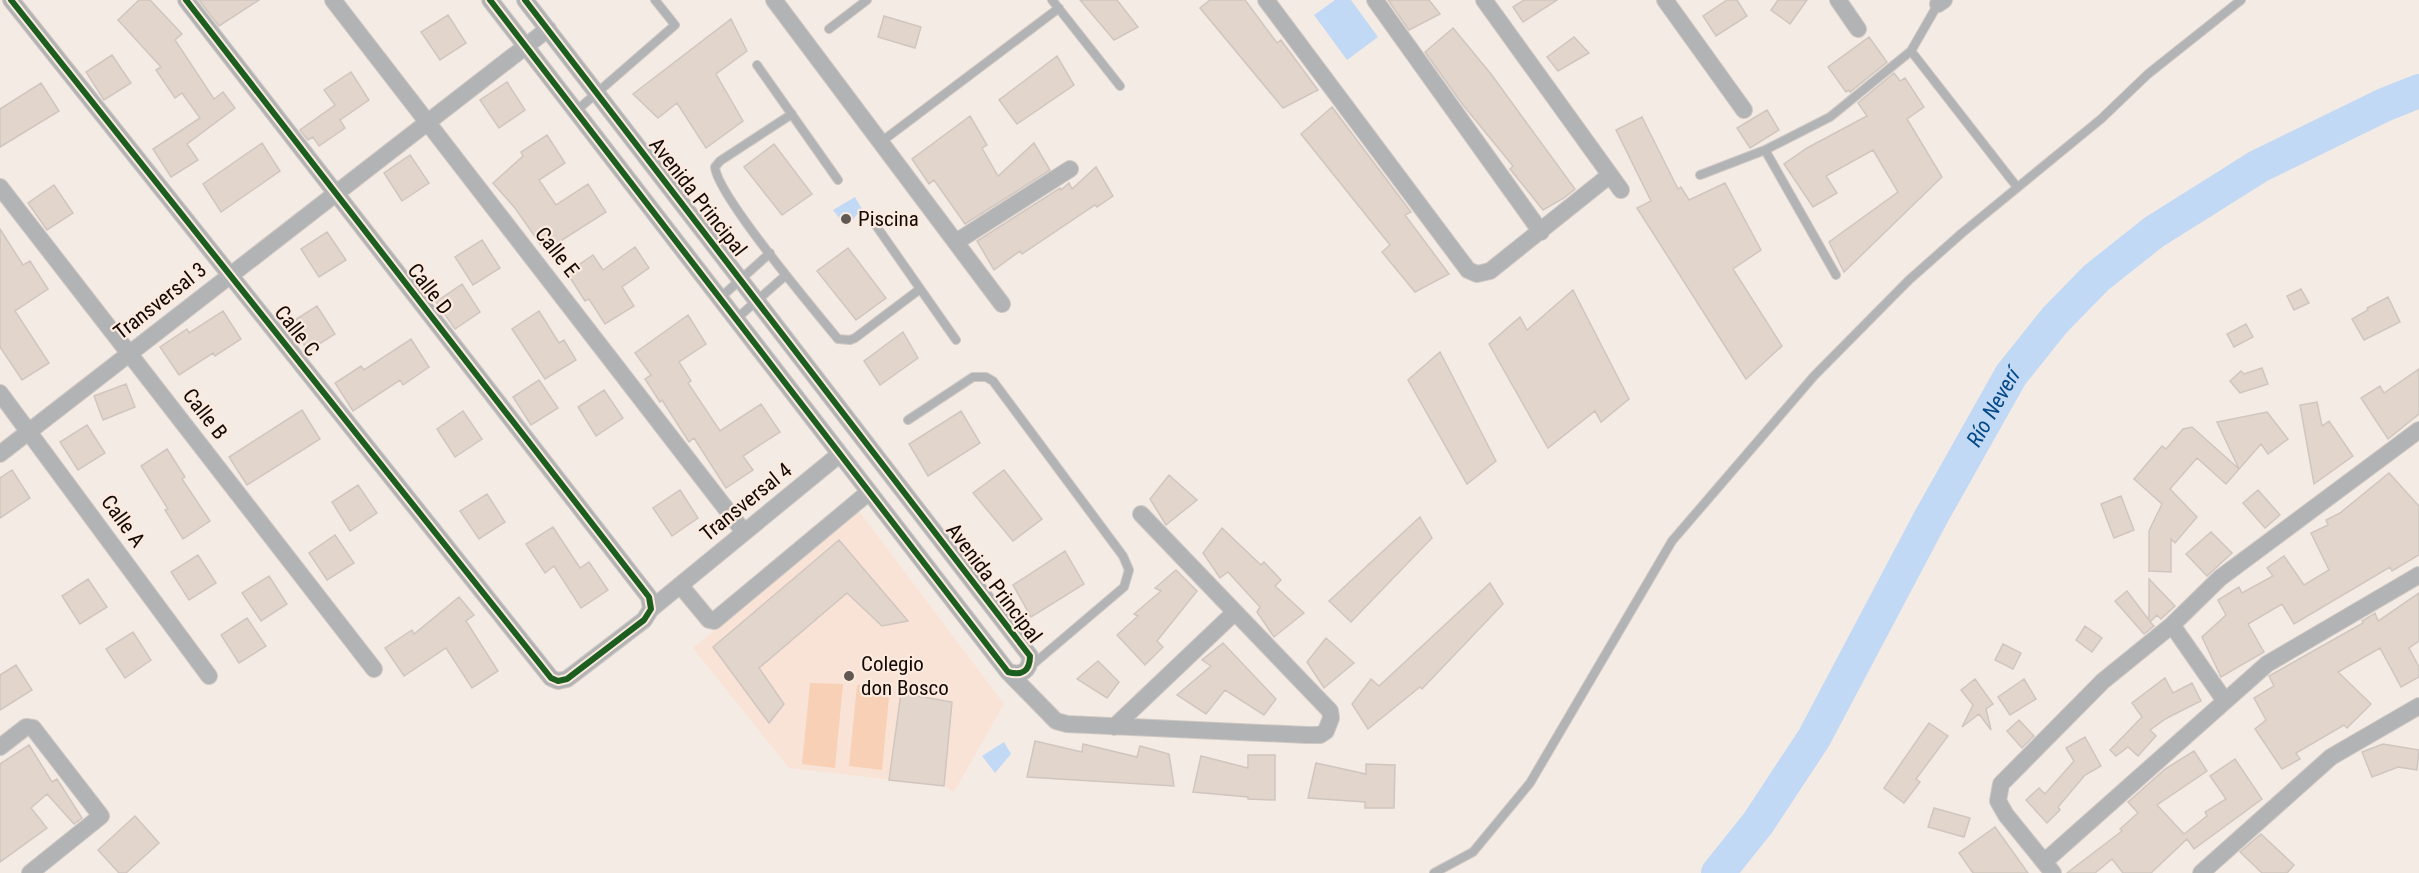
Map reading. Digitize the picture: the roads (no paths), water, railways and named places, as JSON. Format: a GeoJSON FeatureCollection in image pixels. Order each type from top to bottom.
{"type":"FeatureCollection","features":[{"type":"Feature","properties":{"kind":"street","name":"Calle C"},"geometry":{"type":"LineString","coordinates":[[11,0],[551,678],[558,681]]}},
{"type":"Feature","properties":{"kind":"street","name":"Calle D"},"geometry":{"type":"LineString","coordinates":[[186,0],[650,603]]}},
{"type":"Feature","properties":{"kind":"street","name":"Calle E"},"geometry":{"type":"LineString","coordinates":[[333,0],[744,532]]}},
{"type":"Feature","properties":{"kind":"street","name":"Avenida Principal"},"geometry":{"type":"LineString","coordinates":[[490,0],[1008,672],[1024,673],[1029,668],[1030,656],[525,0]]}},
{"type":"Feature","properties":{"kind":"street"},"geometry":{"type":"LineString","coordinates":[[774,0],[1002,304]]}},
{"type":"Feature","properties":{"kind":"street"},"geometry":{"type":"LineString","coordinates":[[1266,0],[1468,270],[1477,274],[1490,271],[1610,175]]}},
{"type":"Feature","properties":{"kind":"street"},"geometry":{"type":"LineString","coordinates":[[1375,0],[1541,232]]}},
{"type":"Feature","properties":{"kind":"street"},"geometry":{"type":"LineString","coordinates":[[1484,0],[1621,190]]}},
{"type":"Feature","properties":{"kind":"street"},"geometry":{"type":"LineString","coordinates":[[1665,0],[1744,111]]}},
{"type":"Feature","properties":{"kind":"street"},"geometry":{"type":"LineString","coordinates":[[1838,0],[1858,29]]}},
{"type":"Feature","properties":{"kind":"street","name":"Transversal 3"},"geometry":{"type":"LineString","coordinates":[[0,454],[548,29]]}},
{"type":"Feature","properties":{"kind":"street"},"geometry":{"type":"LineString","coordinates":[[956,242],[1070,169]]}},
{"type":"Feature","properties":{"kind":"street","name":"Calle B"},"geometry":{"type":"LineString","coordinates":[[0,188],[374,669]]}},
{"type":"Feature","properties":{"kind":"street","name":"Calle A"},"geometry":{"type":"LineString","coordinates":[[0,393],[209,676]]}},
{"type":"Feature","properties":{"kind":"street"},"geometry":{"type":"LineString","coordinates":[[2419,430],[2220,578],[2172,625],[2103,681],[2001,784],[1998,801],[2006,815],[2048,867],[2267,664],[2419,575]]}},
{"type":"Feature","properties":{"kind":"street","name":"Transversal 4"},"geometry":{"type":"LineString","coordinates":[[558,681],[567,679],[636,627],[644,620],[650,603],[680,585],[840,454]]}},
{"type":"Feature","properties":{"kind":"street"},"geometry":{"type":"LineString","coordinates":[[680,585],[709,620],[714,621],[869,492]]}},
{"type":"Feature","properties":{"kind":"street"},"geometry":{"type":"LineString","coordinates":[[1008,672],[1056,721],[1067,724],[1307,735],[1320,735],[1326,731],[1331,718],[1329,711],[1141,514]]}},
{"type":"Feature","properties":{"kind":"street"},"geometry":{"type":"LineString","coordinates":[[1114,727],[1235,612]]}},
{"type":"Feature","properties":{"kind":"street"},"geometry":{"type":"LineString","coordinates":[[2172,625],[2225,701]]}},
{"type":"Feature","properties":{"kind":"street"},"geometry":{"type":"LineString","coordinates":[[2201,873],[2331,757],[2419,706]]}},
{"type":"Feature","properties":{"kind":"street"},"geometry":{"type":"LineString","coordinates":[[0,747],[26,727],[33,728],[100,816],[30,873]]}},
{"type":"Feature","properties":{"kind":"lane"},"geometry":{"type":"LineString","coordinates":[[576,111],[675,25],[655,0]]}},
{"type":"Feature","properties":{"kind":"lane"},"geometry":{"type":"LineString","coordinates":[[829,29],[867,0]]}},
{"type":"Feature","properties":{"kind":"lane"},"geometry":{"type":"LineString","coordinates":[[1052,0],[1120,86]]}},
{"type":"Feature","properties":{"kind":"lane"},"geometry":{"type":"LineString","coordinates":[[1434,873],[1473,852],[1530,783],[1672,541],[1814,376],[1909,280],[2101,119],[2148,74],[2241,0]]}},
{"type":"Feature","properties":{"kind":"lane"},"geometry":{"type":"LineString","coordinates":[[1700,176],[1765,150],[1830,117],[1911,51],[1941,2]]}},
{"type":"Feature","properties":{"kind":"lane"},"geometry":{"type":"LineString","coordinates":[[881,142],[1059,8]]}},
{"type":"Feature","properties":{"kind":"lane"},"geometry":{"type":"LineString","coordinates":[[1911,51],[2017,188]]}},
{"type":"Feature","properties":{"kind":"lane"},"geometry":{"type":"LineString","coordinates":[[757,65],[838,180]]}},
{"type":"Feature","properties":{"kind":"lane"},"geometry":{"type":"LineString","coordinates":[[792,114],[720,161],[715,167],[722,187],[786,275],[838,339],[843,340],[855,338],[920,289]]}},
{"type":"Feature","properties":{"kind":"lane"},"geometry":{"type":"LineString","coordinates":[[1765,150],[1836,275]]}},
{"type":"Feature","properties":{"kind":"lane"},"geometry":{"type":"LineString","coordinates":[[877,227],[956,340]]}},
{"type":"Feature","properties":{"kind":"lane"},"geometry":{"type":"LineString","coordinates":[[720,298],[770,253]]}},
{"type":"Feature","properties":{"kind":"lane"},"geometry":{"type":"LineString","coordinates":[[736,319],[786,275]]}},
{"type":"Feature","properties":{"kind":"lane"},"geometry":{"type":"LineString","coordinates":[[908,420],[973,377],[986,377],[993,381],[1123,556],[1129,570],[1124,587],[1029,668]]}},
{"type":"Feature","properties":{"kind":"water"},"geometry":{"type":"Polygon","coordinates":[[[1335,0],[1351,0],[1378,37],[1347,60],[1314,15],[1335,0]]]}},
{"type":"Feature","properties":{"kind":"water","name":"Piscina"},"geometry":{"type":"Polygon","coordinates":[[[855,197],[862,209],[846,227],[833,210],[855,197]]]}},
{"type":"Feature","properties":{"kind":"water"},"geometry":{"type":"Polygon","coordinates":[[[1004,742],[1011,754],[995,773],[982,756],[1004,742]]]}},
{"type":"Feature","properties":{"kind":"waterway","name":"Río Neverí"},"geometry":{"type":"LineString","coordinates":[[1718,873],[1758,823],[1814,738],[1931,517],[2011,375],[2055,320],[2096,278],[2154,232],[2259,166],[2384,105],[2419,91]]}},
{"type":"Feature","properties":{"kind":"place","name":"Piscina"},"geometry":{"type":"Point","coordinates":[846,219]}},
{"type":"Feature","properties":{"kind":"place","name":"Colegio don Bosco"},"geometry":{"type":"Point","coordinates":[849,676]}}]}
